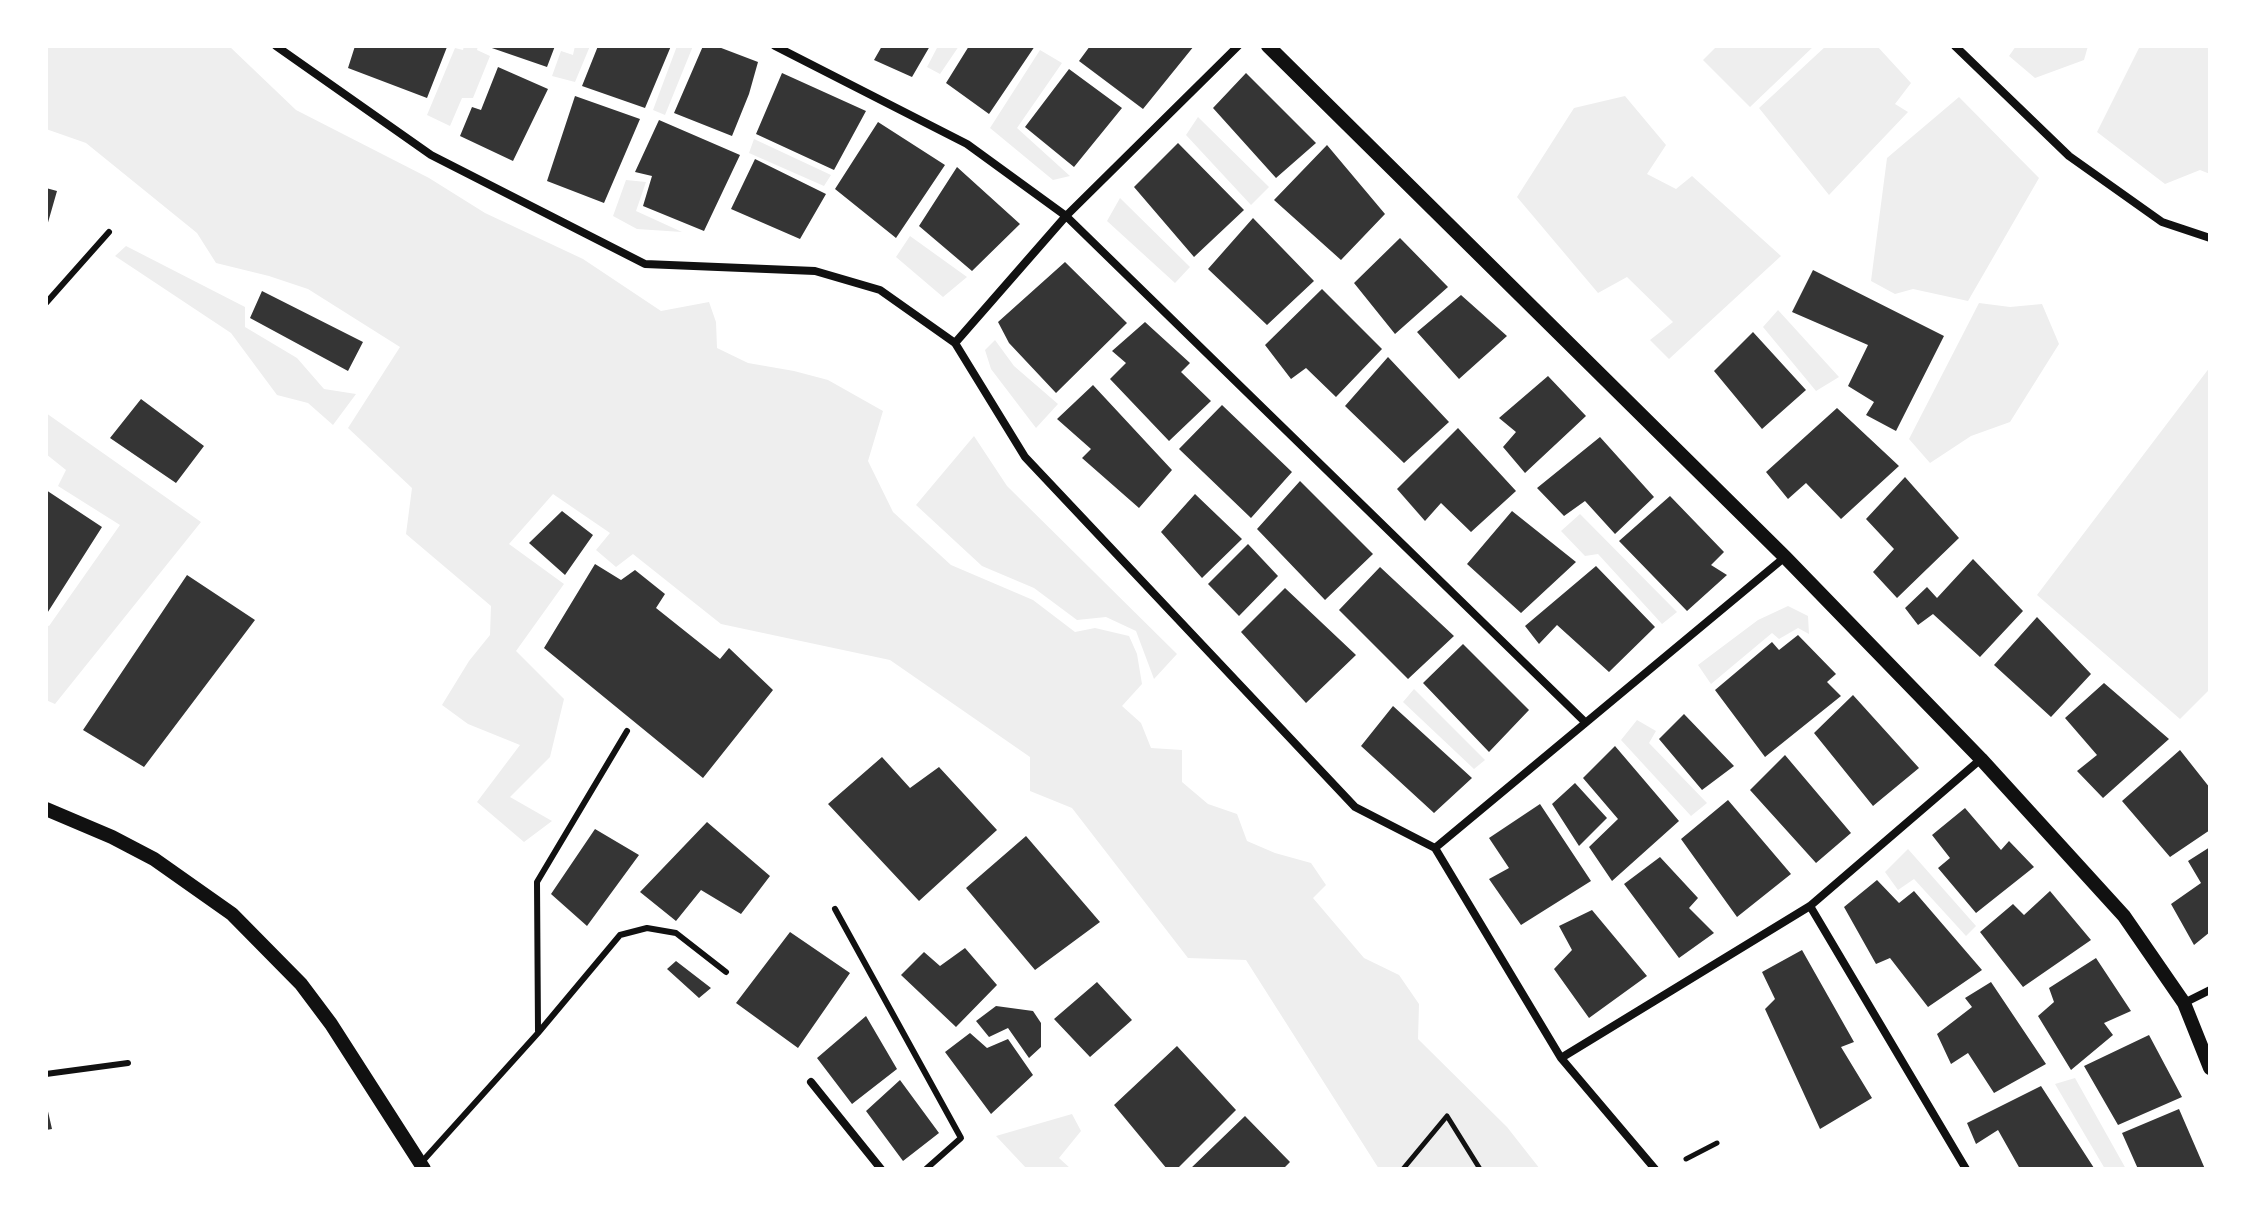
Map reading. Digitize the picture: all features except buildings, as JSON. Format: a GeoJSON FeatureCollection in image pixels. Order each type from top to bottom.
{"type":"FeatureCollection","features":[{"type":"Feature","properties":{"kind":"street"},"geometry":{"type":"LineString","coordinates":[[276,46],[431,155],[645,264],[815,271],[880,290],[955,343],[1025,457],[1355,807],[1435,848],[1561,1058],[1655,1169]]}},
{"type":"Feature","properties":{"kind":"street"},"geometry":{"type":"LineString","coordinates":[[775,46],[967,144],[1066,216],[1585,722]]}},
{"type":"Feature","properties":{"kind":"street"},"geometry":{"type":"LineString","coordinates":[[955,343],[1066,216],[1238,46]]}},
{"type":"Feature","properties":{"kind":"street"},"geometry":{"type":"LineString","coordinates":[[1268,46],[1785,557],[1981,759],[2124,916],[2184,1003],[2210,1068]]}},
{"type":"Feature","properties":{"kind":"street"},"geometry":{"type":"LineString","coordinates":[[1955,46],[2069,156],[2162,222],[2210,238]]}},
{"type":"Feature","properties":{"kind":"street"},"geometry":{"type":"LineString","coordinates":[[1435,848],[1785,557]]}},
{"type":"Feature","properties":{"kind":"street"},"geometry":{"type":"LineString","coordinates":[[1561,1058],[1810,906],[1981,759]]}},
{"type":"Feature","properties":{"kind":"street"},"geometry":{"type":"LineString","coordinates":[[46,809],[154,859],[232,914],[301,984],[331,1024],[422,1166]]}},
{"type":"Feature","properties":{"kind":"street"},"geometry":{"type":"LineString","coordinates":[[1810,906],[1966,1169]]}},
{"type":"Feature","properties":{"kind":"street"},"geometry":{"type":"LineString","coordinates":[[2184,1003],[2210,990]]}},
{"type":"Feature","properties":{"kind":"street"},"geometry":{"type":"LineString","coordinates":[[811,1082],[881,1169]]}},
{"type":"Feature","properties":{"kind":"lane"},"geometry":{"type":"LineString","coordinates":[[46,303],[109,232]]}},
{"type":"Feature","properties":{"kind":"lane"},"geometry":{"type":"LineString","coordinates":[[538,1033],[537,882],[627,731]]}},
{"type":"Feature","properties":{"kind":"lane"},"geometry":{"type":"LineString","coordinates":[[835,909],[961,1138],[926,1169]]}},
{"type":"Feature","properties":{"kind":"lane"},"geometry":{"type":"LineString","coordinates":[[422,1166],[620,935],[647,928],[676,933],[726,972]]}},
{"type":"Feature","properties":{"kind":"lane"},"geometry":{"type":"LineString","coordinates":[[46,1074],[128,1063]]}},
{"type":"Feature","properties":{"kind":"path"},"geometry":{"type":"LineString","coordinates":[[1403,1169],[1447,1116],[1480,1169]]}},
{"type":"Feature","properties":{"kind":"path"},"geometry":{"type":"LineString","coordinates":[[1679,1162],[1717,1143]]}},
{"type":"Feature","properties":{"kind":"shaded area"},"geometry":{"type":"Polygon","coordinates":[[[46,46],[229,46],[296,110],[429,178],[485,213],[583,259],[661,311],[709,302],[716,322],[717,348],[748,363],[828,380],[883,411],[868,461],[893,512],[951,565],[1033,600],[1075,632],[1095,628],[1129,636],[1137,654],[1142,684],[1122,706],[1141,723],[1151,748],[1182,750],[1182,782],[1208,804],[1237,814],[1247,841],[1311,863],[1326,885],[1313,898],[1364,958],[1399,975],[1419,1004],[1418,1039],[1507,1127],[1540,1169],[1379,1169],[1246,960],[1188,958],[1072,808],[1030,791],[1030,757],[890,660],[721,624],[633,554],[616,567],[596,550],[610,533],[553,494],[509,544],[564,584],[516,651],[564,699],[550,757],[510,797],[552,821],[524,842],[477,802],[520,745],[468,724],[442,705],[469,661],[490,635],[491,606],[406,534],[412,488],[348,428],[400,347],[308,289],[216,263],[197,233],[86,143],[46,129],[46,46]]]}},
{"type":"Feature","properties":{"kind":"shaded area"},"geometry":{"type":"Polygon","coordinates":[[[464,46],[478,46],[477,50],[490,56],[473,98],[462,98],[450,126],[427,115],[455,48],[463,50],[464,46]]]}},
{"type":"Feature","properties":{"kind":"shaded area"},"geometry":{"type":"Polygon","coordinates":[[[575,46],[590,46],[575,82],[552,76],[561,51],[573,55],[575,46]]]}},
{"type":"Feature","properties":{"kind":"shaded area"},"geometry":{"type":"Polygon","coordinates":[[[677,46],[693,46],[665,115],[653,110],[677,46]]]}},
{"type":"Feature","properties":{"kind":"shaded area"},"geometry":{"type":"Polygon","coordinates":[[[938,46],[959,46],[940,74],[927,67],[938,46]]]}},
{"type":"Feature","properties":{"kind":"shaded area"},"geometry":{"type":"Polygon","coordinates":[[[1717,46],[1814,46],[1750,107],[1703,60],[1717,46]]]}},
{"type":"Feature","properties":{"kind":"shaded area"},"geometry":{"type":"Polygon","coordinates":[[[1826,46],[1877,46],[1911,83],[1895,104],[1908,112],[1829,195],[1759,108],[1826,46]]]}},
{"type":"Feature","properties":{"kind":"shaded area"},"geometry":{"type":"Polygon","coordinates":[[[2016,46],[2088,46],[2084,60],[2035,78],[2009,56],[2016,46]]]}},
{"type":"Feature","properties":{"kind":"shaded area"},"geometry":{"type":"Polygon","coordinates":[[[2140,46],[2210,46],[2210,174],[2200,170],[2165,184],[2097,132],[2140,46]]]}},
{"type":"Feature","properties":{"kind":"shaded area"},"geometry":{"type":"Polygon","coordinates":[[[1040,50],[1062,63],[1017,128],[1070,176],[1053,180],[990,128],[1040,50]]]}},
{"type":"Feature","properties":{"kind":"shaded area"},"geometry":{"type":"Polygon","coordinates":[[[1625,96],[1666,145],[1647,174],[1676,189],[1692,176],[1781,256],[1669,359],[1650,340],[1673,322],[1627,277],[1598,293],[1517,197],[1574,108],[1625,96]]]}},
{"type":"Feature","properties":{"kind":"shaded area"},"geometry":{"type":"Polygon","coordinates":[[[1959,97],[2039,178],[1968,301],[1913,289],[1895,294],[1871,281],[1887,158],[1959,97]]]}},
{"type":"Feature","properties":{"kind":"shaded area"},"geometry":{"type":"Polygon","coordinates":[[[1198,117],[1269,187],[1251,205],[1186,135],[1198,117]]]}},
{"type":"Feature","properties":{"kind":"shaded area"},"geometry":{"type":"Polygon","coordinates":[[[754,139],[831,175],[824,186],[749,153],[754,139]]]}},
{"type":"Feature","properties":{"kind":"shaded area"},"geometry":{"type":"Polygon","coordinates":[[[626,180],[646,182],[636,211],[682,232],[637,229],[613,216],[626,180]]]}},
{"type":"Feature","properties":{"kind":"shaded area"},"geometry":{"type":"Polygon","coordinates":[[[1120,198],[1190,267],[1175,283],[1107,221],[1120,198]]]}},
{"type":"Feature","properties":{"kind":"shaded area"},"geometry":{"type":"Polygon","coordinates":[[[910,236],[967,277],[943,297],[896,257],[910,236]]]}},
{"type":"Feature","properties":{"kind":"shaded area"},"geometry":{"type":"Polygon","coordinates":[[[126,246],[245,307],[245,327],[297,358],[324,389],[356,394],[333,425],[308,403],[277,395],[231,333],[115,256],[126,246]]]}},
{"type":"Feature","properties":{"kind":"shaded area"},"geometry":{"type":"Polygon","coordinates":[[[1979,303],[2010,307],[2042,304],[2059,344],[2010,422],[1971,436],[1930,463],[1909,439],[1979,303]]]}},
{"type":"Feature","properties":{"kind":"shaded area"},"geometry":{"type":"Polygon","coordinates":[[[1778,310],[1839,377],[1816,391],[1763,327],[1778,310]]]}},
{"type":"Feature","properties":{"kind":"shaded area"},"geometry":{"type":"Polygon","coordinates":[[[995,340],[1014,366],[1058,404],[1036,428],[991,369],[985,350],[995,340]]]}},
{"type":"Feature","properties":{"kind":"shaded area"},"geometry":{"type":"Polygon","coordinates":[[[2210,367],[2210,689],[2180,719],[2037,595],[2210,367]]]}},
{"type":"Feature","properties":{"kind":"shaded area"},"geometry":{"type":"Polygon","coordinates":[[[46,413],[201,522],[55,704],[46,700],[46,625],[49,626],[120,525],[58,486],[66,470],[46,454],[46,413]]]}},
{"type":"Feature","properties":{"kind":"shaded area"},"geometry":{"type":"Polygon","coordinates":[[[974,436],[1007,486],[1177,654],[1154,679],[1136,631],[1106,617],[1077,620],[1034,588],[982,566],[916,505],[974,436]]]}},
{"type":"Feature","properties":{"kind":"shaded area"},"geometry":{"type":"Polygon","coordinates":[[[1580,514],[1677,612],[1662,624],[1598,554],[1585,556],[1561,531],[1580,514]]]}},
{"type":"Feature","properties":{"kind":"shaded area"},"geometry":{"type":"Polygon","coordinates":[[[1788,606],[1808,616],[1809,634],[1798,628],[1779,639],[1772,633],[1711,684],[1698,665],[1758,620],[1788,606]]]}},
{"type":"Feature","properties":{"kind":"shaded area"},"geometry":{"type":"Polygon","coordinates":[[[1414,689],[1485,760],[1474,769],[1403,702],[1414,689]]]}},
{"type":"Feature","properties":{"kind":"shaded area"},"geometry":{"type":"Polygon","coordinates":[[[1637,720],[1656,731],[1649,743],[1707,803],[1691,816],[1621,740],[1637,720]]]}},
{"type":"Feature","properties":{"kind":"shaded area"},"geometry":{"type":"Polygon","coordinates":[[[1908,849],[1976,926],[1966,936],[1914,879],[1898,890],[1885,872],[1908,849]]]}},
{"type":"Feature","properties":{"kind":"shaded area"},"geometry":{"type":"Polygon","coordinates":[[[2075,1078],[2126,1169],[2105,1169],[2055,1084],[2075,1078]]]}},
{"type":"Feature","properties":{"kind":"shaded area"},"geometry":{"type":"Polygon","coordinates":[[[1072,1114],[1081,1131],[1059,1158],[1071,1169],[1027,1169],[996,1136],[1072,1114]]]}}]}
